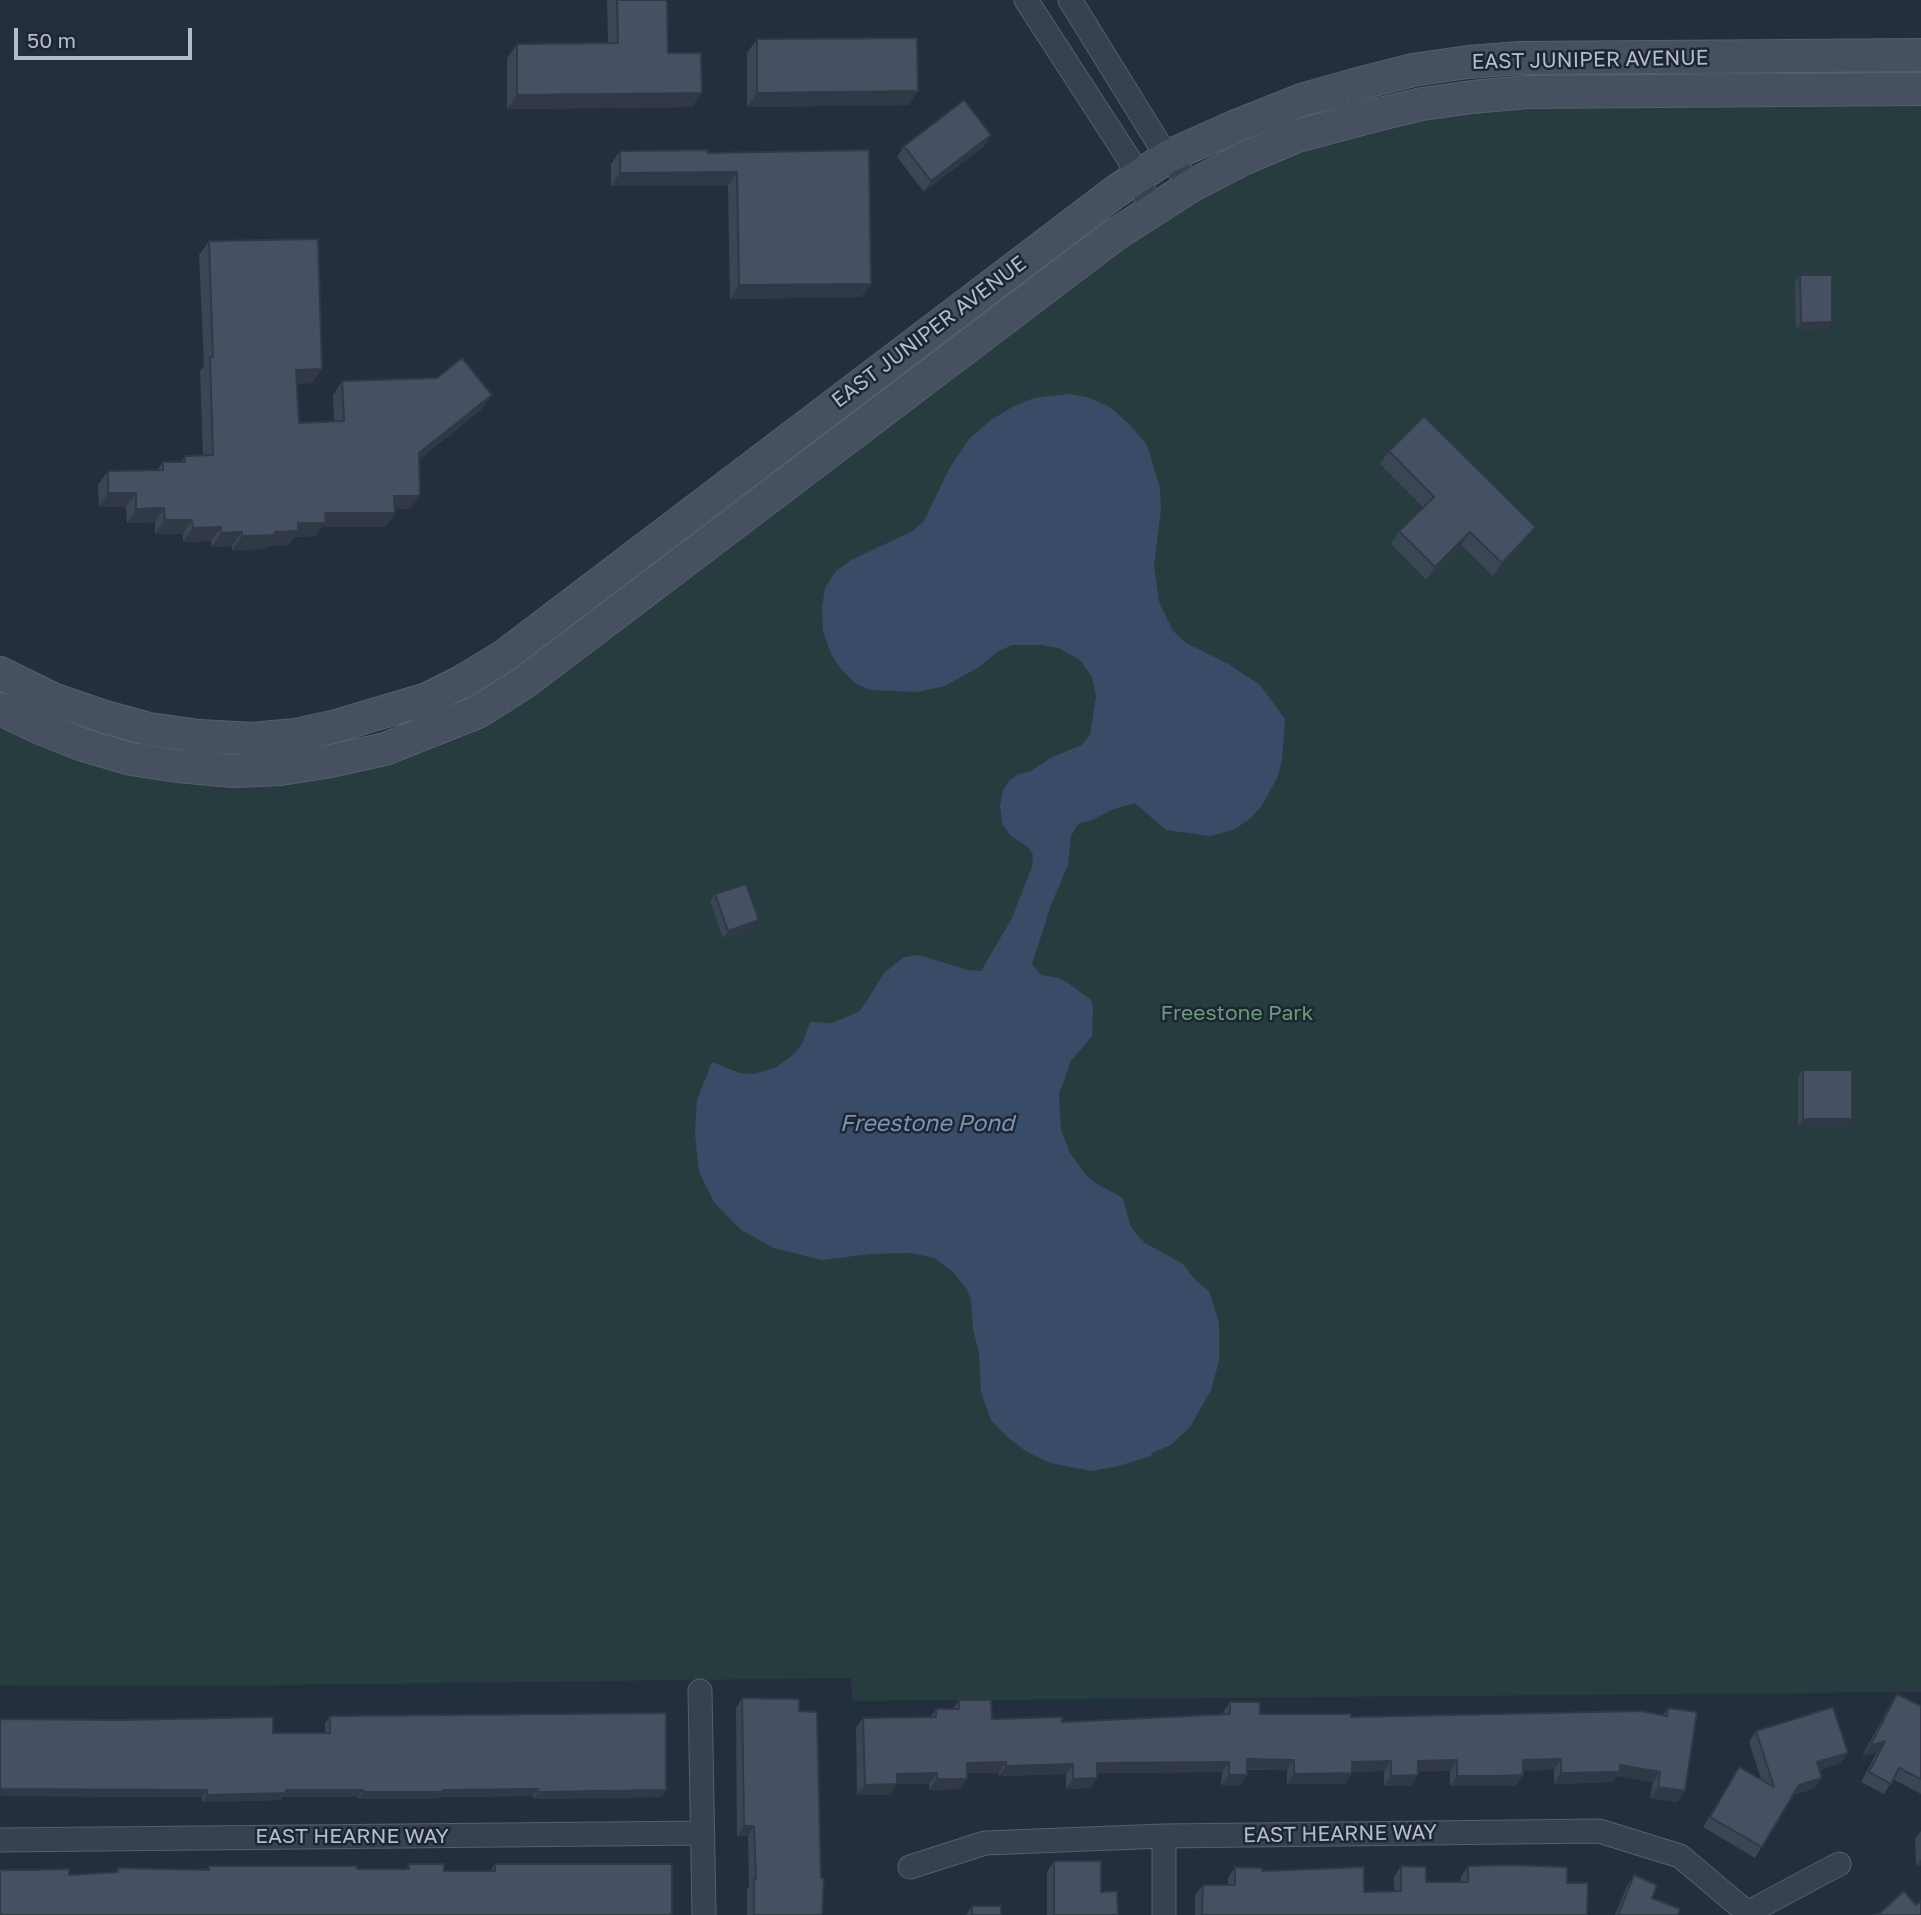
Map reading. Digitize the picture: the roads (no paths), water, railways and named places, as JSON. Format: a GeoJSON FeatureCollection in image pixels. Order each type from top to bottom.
{"type":"FeatureCollection","features":[{"type":"Feature","properties":{"kind":"street"},"geometry":{"type":"LineString","coordinates":[[1026,0],[1129,159],[1152,210]]}},
{"type":"Feature","properties":{"kind":"street"},"geometry":{"type":"LineString","coordinates":[[1070,0],[1159,144],[1191,186]]}},
{"type":"Feature","properties":{"kind":"street","name":"EAST JUNIPER AVENUE"},"geometry":{"type":"LineString","coordinates":[[0,673],[53,699],[105,716],[149,729],[200,736],[252,739],[295,735],[336,726],[427,699],[504,656],[1137,176],[1169,156],[1236,126],[1304,99],[1413,70],[1468,62],[1520,58],[1921,55]]}},
{"type":"Feature","properties":{"kind":"street","name":"EAST JUNIPER AVENUE"},"geometry":{"type":"LineString","coordinates":[[0,709],[40,729],[131,759],[233,771],[281,769],[385,749],[478,712],[525,682],[1072,267],[1152,210],[1245,158],[1297,136],[1422,104],[1472,97],[1527,92],[1921,89]]}},
{"type":"Feature","properties":{"kind":"street"},"geometry":{"type":"LineString","coordinates":[[700,1691],[704,1915]]}},
{"type":"Feature","properties":{"kind":"street","name":"EAST HEARNE WAY"},"geometry":{"type":"LineString","coordinates":[[910,1867],[985,1843],[1164,1836],[1599,1831],[1681,1856],[1749,1914],[1839,1864]]}},
{"type":"Feature","properties":{"kind":"street","name":"EAST HEARNE WAY"},"geometry":{"type":"LineString","coordinates":[[0,1840],[703,1833]]}},
{"type":"Feature","properties":{"kind":"street"},"geometry":{"type":"LineString","coordinates":[[1164,1836],[1164,1915]]}},
{"type":"Feature","properties":{"kind":"water","name":"Freestone Pond"},"geometry":{"type":"Polygon","coordinates":[[[1070,394],[1090,398],[1110,407],[1147,445],[1160,488],[1161,510],[1154,565],[1159,602],[1173,631],[1186,643],[1230,665],[1260,685],[1285,719],[1282,761],[1277,778],[1261,807],[1235,829],[1211,836],[1166,830],[1135,803],[1078,824],[1071,836],[1068,865],[1051,905],[1032,964],[1041,975],[1059,978],[1068,983],[1091,1000],[1093,1006],[1092,1036],[1071,1061],[1059,1094],[1061,1130],[1070,1153],[1095,1183],[1123,1198],[1130,1225],[1145,1243],[1183,1264],[1196,1281],[1209,1291],[1219,1322],[1219,1361],[1211,1390],[1190,1427],[1171,1445],[1152,1453],[1151,1456],[1091,1471],[1050,1463],[1027,1452],[991,1420],[981,1392],[979,1353],[973,1329],[971,1299],[952,1271],[934,1258],[911,1253],[871,1254],[821,1260],[774,1248],[741,1230],[714,1202],[699,1172],[695,1134],[697,1100],[712,1062],[740,1073],[753,1074],[775,1068],[794,1054],[802,1044],[810,1022],[832,1023],[860,1011],[885,972],[904,957],[919,955],[968,970],[981,971],[1012,918],[1032,867],[1033,855],[1028,847],[1011,836],[1002,824],[1000,806],[1003,790],[1010,780],[1019,774],[1031,771],[1052,757],[1082,745],[1090,735],[1096,697],[1092,677],[1080,660],[1059,648],[1012,645],[945,686],[917,692],[871,690],[856,684],[831,654],[823,632],[822,608],[825,588],[836,571],[851,560],[913,531],[924,521],[949,469],[969,439],[991,420],[1034,398],[1070,394]]]}},
{"type":"Feature","properties":{"kind":"park label","name":"Freestone Park"},"geometry":{"type":"Point","coordinates":[1237,1013]}}]}
